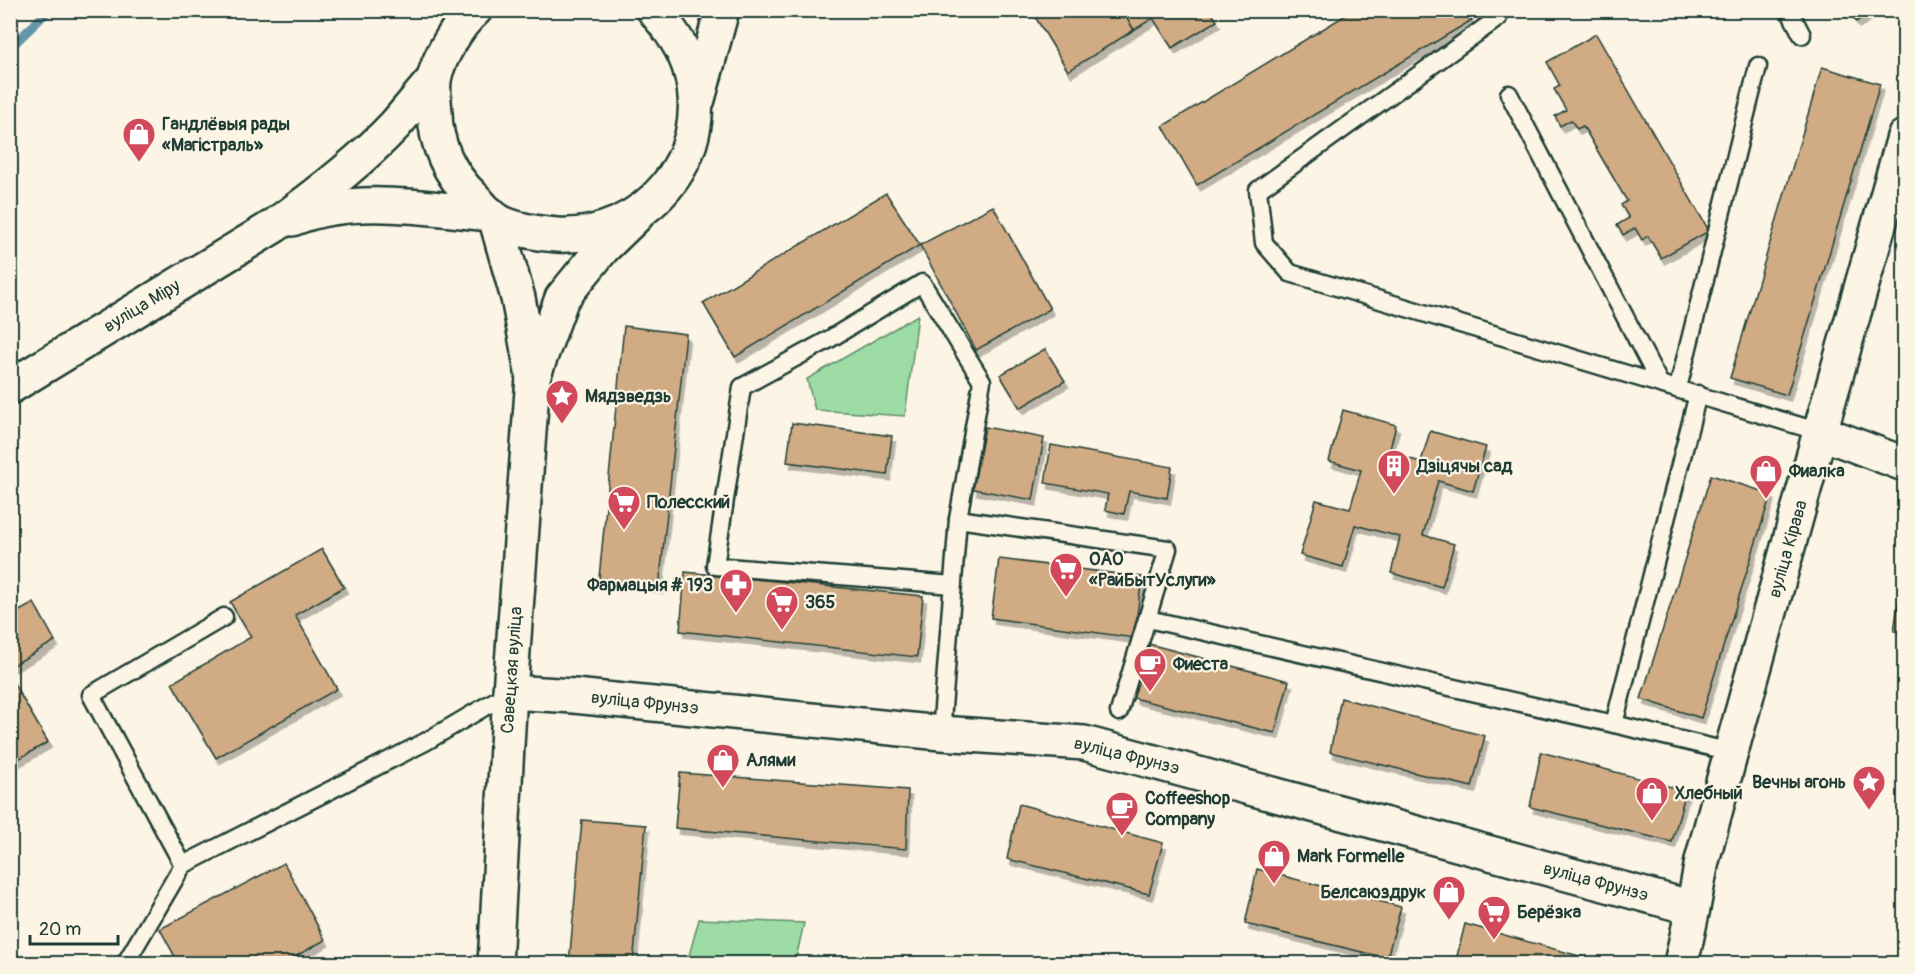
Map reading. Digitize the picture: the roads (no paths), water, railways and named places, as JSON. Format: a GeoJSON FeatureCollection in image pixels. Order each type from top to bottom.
{"type":"FeatureCollection","features":[{"type":"Feature","properties":{"kind":"main road"},"geometry":{"type":"LineString","coordinates":[[475,10],[444,54],[434,79],[435,126],[444,157],[462,186],[493,217],[516,227],[545,234],[578,236],[637,215]]}},
{"type":"Feature","properties":{"kind":"main road"},"geometry":{"type":"LineString","coordinates":[[654,10],[682,49],[692,74],[696,109]]}},
{"type":"Feature","properties":{"kind":"main road"},"geometry":{"type":"LineString","coordinates":[[696,109],[722,10]]}},
{"type":"Feature","properties":{"kind":"main road","name":"вуліца Міру"},"geometry":{"type":"LineString","coordinates":[[10,387],[274,226],[355,163],[394,126],[434,79]]}},
{"type":"Feature","properties":{"kind":"main road","name":"Савецкая вуліца"},"geometry":{"type":"LineString","coordinates":[[533,377],[562,298],[603,248],[660,195],[679,169],[693,137],[696,109]]}},
{"type":"Feature","properties":{"kind":"main road","name":"вуліца Кірава"},"geometry":{"type":"LineString","coordinates":[[1681,963],[1702,861],[1731,752],[1820,432],[1903,149]]}},
{"type":"Feature","properties":{"kind":"main road","name":"вуліца Міру"},"geometry":{"type":"LineString","coordinates":[[274,226],[316,211],[363,204],[493,217]]}},
{"type":"Feature","properties":{"kind":"main road","name":"Савецкая вуліца"},"geometry":{"type":"LineString","coordinates":[[493,217],[518,298],[533,377],[510,692],[495,963]]}},
{"type":"Feature","properties":{"kind":"main road"},"geometry":{"type":"LineString","coordinates":[[1820,432],[1905,464]]}},
{"type":"Feature","properties":{"kind":"main road","name":"вуліца Фрунзэ"},"geometry":{"type":"LineString","coordinates":[[510,692],[574,696],[941,733],[1084,743],[1693,908]]}},
{"type":"Feature","properties":{"kind":"lane"},"geometry":{"type":"LineString","coordinates":[[1789,10],[1802,35]]}},
{"type":"Feature","properties":{"kind":"lane"},"geometry":{"type":"LineString","coordinates":[[1498,18],[1258,190],[1264,243],[1290,273],[1820,432]]}},
{"type":"Feature","properties":{"kind":"lane"},"geometry":{"type":"LineString","coordinates":[[1678,388],[1758,66]]}},
{"type":"Feature","properties":{"kind":"lane"},"geometry":{"type":"LineString","coordinates":[[1509,94],[1660,384]]}},
{"type":"Feature","properties":{"kind":"lane"},"geometry":{"type":"LineString","coordinates":[[941,733],[953,585],[958,519],[982,381],[922,283],[828,340],[742,387],[715,566],[953,585]]}},
{"type":"Feature","properties":{"kind":"lane"},"geometry":{"type":"LineString","coordinates":[[1614,724],[1698,394]]}},
{"type":"Feature","properties":{"kind":"lane"},"geometry":{"type":"LineString","coordinates":[[958,519],[1168,549],[1119,712]]}},
{"type":"Feature","properties":{"kind":"lane"},"geometry":{"type":"LineString","coordinates":[[183,865],[91,695],[224,617]]}},
{"type":"Feature","properties":{"kind":"lane"},"geometry":{"type":"LineString","coordinates":[[1148,620],[1731,752]]}},
{"type":"Feature","properties":{"kind":"lane"},"geometry":{"type":"LineString","coordinates":[[125,963],[183,865],[425,742],[510,692]]}},
{"type":"Feature","properties":{"kind":"waterway"},"geometry":{"type":"LineString","coordinates":[[10,48],[49,10]]}},
{"type":"Feature","properties":{"kind":"place","name":"Гандлёвыя рады «Магістраль»"},"geometry":{"type":"Point","coordinates":[139,163]}},
{"type":"Feature","properties":{"kind":"place","name":"Мядзведзь"},"geometry":{"type":"Point","coordinates":[562,425]}},
{"type":"Feature","properties":{"kind":"place","name":"Дзіцячы сад"},"geometry":{"type":"Point","coordinates":[1394,495]}},
{"type":"Feature","properties":{"kind":"place","name":"Фиалка"},"geometry":{"type":"Point","coordinates":[1766,500]}},
{"type":"Feature","properties":{"kind":"place","name":"Полесский"},"geometry":{"type":"Point","coordinates":[624,531]}},
{"type":"Feature","properties":{"kind":"place","name":"ОАО «РайБытУслуги»"},"geometry":{"type":"Point","coordinates":[1066,598]}},
{"type":"Feature","properties":{"kind":"place","name":"Фармацыя # 193"},"geometry":{"type":"Point","coordinates":[736,614]}},
{"type":"Feature","properties":{"kind":"place","name":"365"},"geometry":{"type":"Point","coordinates":[782,631]}},
{"type":"Feature","properties":{"kind":"place","name":"Фиеста"},"geometry":{"type":"Point","coordinates":[1150,693]}},
{"type":"Feature","properties":{"kind":"place","name":"Алями"},"geometry":{"type":"Point","coordinates":[723,789]}},
{"type":"Feature","properties":{"kind":"place","name":"Вечны агонь"},"geometry":{"type":"Point","coordinates":[1869,811]}},
{"type":"Feature","properties":{"kind":"place","name":"Хлебный"},"geometry":{"type":"Point","coordinates":[1652,822]}},
{"type":"Feature","properties":{"kind":"place","name":"Coffeeshop Company"},"geometry":{"type":"Point","coordinates":[1122,837]}},
{"type":"Feature","properties":{"kind":"place","name":"Mark Formelle"},"geometry":{"type":"Point","coordinates":[1274,885]}},
{"type":"Feature","properties":{"kind":"place","name":"Белсаюздрук"},"geometry":{"type":"Point","coordinates":[1449,921]}},
{"type":"Feature","properties":{"kind":"place","name":"Берёзка"},"geometry":{"type":"Point","coordinates":[1494,941]}}]}
